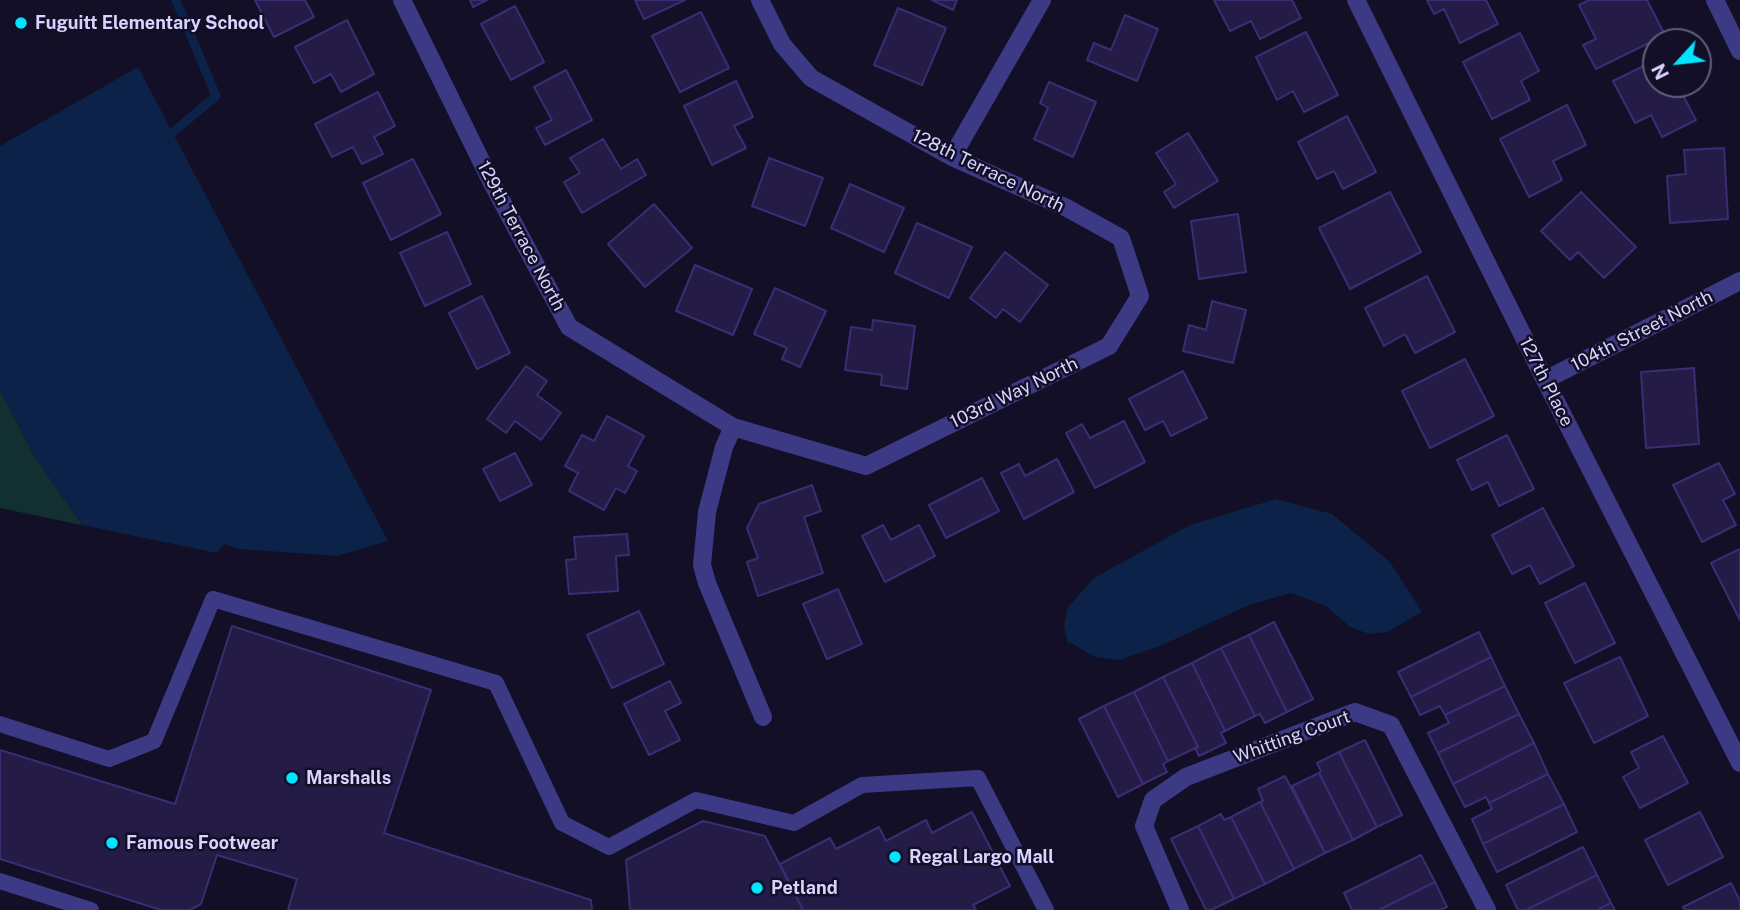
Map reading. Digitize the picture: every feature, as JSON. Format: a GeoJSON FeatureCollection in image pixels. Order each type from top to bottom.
{"type":"FeatureCollection","features":[{"type":"Feature","properties":{"kind":"street","name":"129th Terrace North"},"geometry":{"type":"LineString","coordinates":[[402,0],[492,183],[569,327],[733,427],[866,466]]}},
{"type":"Feature","properties":{"kind":"street","name":"128th Terrace North"},"geometry":{"type":"LineString","coordinates":[[760,0],[782,44],[811,78],[952,158],[1067,208],[1121,238],[1140,296]]}},
{"type":"Feature","properties":{"kind":"street"},"geometry":{"type":"LineString","coordinates":[[952,158],[1042,0]]}},
{"type":"Feature","properties":{"kind":"street","name":"127th Place"},"geometry":{"type":"LineString","coordinates":[[1356,0],[1545,380],[1740,762]]}},
{"type":"Feature","properties":{"kind":"street"},"geometry":{"type":"LineString","coordinates":[[1714,0],[1740,51]]}},
{"type":"Feature","properties":{"kind":"street","name":"104th Street North"},"geometry":{"type":"LineString","coordinates":[[1545,380],[1740,281]]}},
{"type":"Feature","properties":{"kind":"street","name":"103rd Way North"},"geometry":{"type":"LineString","coordinates":[[866,466],[1109,346],[1140,296]]}},
{"type":"Feature","properties":{"kind":"street"},"geometry":{"type":"LineString","coordinates":[[733,427],[723,447],[707,512],[702,565],[763,717]]}},
{"type":"Feature","properties":{"kind":"street","name":"Whitting Court"},"geometry":{"type":"LineString","coordinates":[[1180,910],[1144,826],[1153,800],[1186,776],[1355,712],[1391,725],[1487,910]]}},
{"type":"Feature","properties":{"kind":"lane"},"geometry":{"type":"LineString","coordinates":[[0,724],[108,759],[154,741],[213,599],[496,683],[562,823],[609,847],[696,800],[794,823],[862,785],[978,778],[1046,910]]}},
{"type":"Feature","properties":{"kind":"lane"},"geometry":{"type":"LineString","coordinates":[[0,881],[91,910]]}},
{"type":"Feature","properties":{"kind":"green space"},"geometry":{"type":"Polygon","coordinates":[[[0,390],[34,455],[82,525],[0,508],[0,390]]]}},
{"type":"Feature","properties":{"kind":"water"},"geometry":{"type":"Polygon","coordinates":[[[138,67],[388,541],[337,556],[238,549],[224,544],[217,553],[82,525],[34,455],[0,390],[0,146],[138,67]]]}},
{"type":"Feature","properties":{"kind":"water"},"geometry":{"type":"Polygon","coordinates":[[[1276,499],[1332,514],[1390,562],[1422,612],[1387,632],[1369,634],[1350,627],[1326,606],[1291,593],[1249,605],[1160,646],[1119,660],[1095,657],[1071,643],[1068,644],[1064,626],[1068,607],[1094,578],[1190,525],[1276,499]]]}},
{"type":"Feature","properties":{"kind":"building"},"geometry":{"type":"Polygon","coordinates":[[[255,0],[305,0],[314,17],[274,37],[255,0]]]}},
{"type":"Feature","properties":{"kind":"building"},"geometry":{"type":"Polygon","coordinates":[[[470,0],[487,0],[473,7],[470,0]]]}},
{"type":"Feature","properties":{"kind":"building"},"geometry":{"type":"Polygon","coordinates":[[[635,0],[685,0],[644,19],[635,0]]]}},
{"type":"Feature","properties":{"kind":"building"},"geometry":{"type":"Polygon","coordinates":[[[932,0],[957,0],[953,10],[932,0]]]}},
{"type":"Feature","properties":{"kind":"building"},"geometry":{"type":"Polygon","coordinates":[[[1214,0],[1292,0],[1301,18],[1260,39],[1251,21],[1230,31],[1214,0]]]}},
{"type":"Feature","properties":{"kind":"building"},"geometry":{"type":"Polygon","coordinates":[[[1427,0],[1486,0],[1498,24],[1460,43],[1444,9],[1434,14],[1427,0]]]}},
{"type":"Feature","properties":{"kind":"building"},"geometry":{"type":"Polygon","coordinates":[[[1589,0],[1647,0],[1661,28],[1642,28],[1642,46],[1596,69],[1583,45],[1596,39],[1579,5],[1589,0]]]}},
{"type":"Feature","properties":{"kind":"building"},"geometry":{"type":"Polygon","coordinates":[[[515,6],[544,62],[511,80],[481,24],[515,6]]]}},
{"type":"Feature","properties":{"kind":"building"},"geometry":{"type":"Polygon","coordinates":[[[898,8],[946,28],[922,85],[874,65],[898,8]]]}},
{"type":"Feature","properties":{"kind":"building"},"geometry":{"type":"Polygon","coordinates":[[[701,12],[729,68],[680,92],[652,36],[701,12]]]}},
{"type":"Feature","properties":{"kind":"building"},"geometry":{"type":"Polygon","coordinates":[[[1125,15],[1158,29],[1137,81],[1087,60],[1094,43],[1111,50],[1125,15]]]}},
{"type":"Feature","properties":{"kind":"building"},"geometry":{"type":"Polygon","coordinates":[[[347,20],[374,74],[341,92],[331,74],[314,83],[295,47],[347,20]]]}},
{"type":"Feature","properties":{"kind":"building"},"geometry":{"type":"Polygon","coordinates":[[[1306,32],[1338,95],[1304,112],[1293,91],[1277,100],[1256,57],[1306,32]]]}},
{"type":"Feature","properties":{"kind":"building"},"geometry":{"type":"Polygon","coordinates":[[[1520,33],[1539,71],[1521,81],[1530,100],[1492,119],[1463,62],[1520,33]]]}},
{"type":"Feature","properties":{"kind":"building"},"geometry":{"type":"Polygon","coordinates":[[[1642,67],[1642,98],[1684,98],[1696,120],[1662,137],[1651,115],[1635,123],[1613,81],[1642,67]]]}},
{"type":"Feature","properties":{"kind":"building"},"geometry":{"type":"Polygon","coordinates":[[[566,70],[592,120],[545,145],[536,128],[552,120],[534,87],[566,70]]]}},
{"type":"Feature","properties":{"kind":"building"},"geometry":{"type":"Polygon","coordinates":[[[736,81],[753,117],[734,126],[746,148],[712,165],[684,106],[736,81]]]}},
{"type":"Feature","properties":{"kind":"building"},"geometry":{"type":"Polygon","coordinates":[[[1049,82],[1096,102],[1073,157],[1034,139],[1048,108],[1040,103],[1049,82]]]}},
{"type":"Feature","properties":{"kind":"building"},"geometry":{"type":"Polygon","coordinates":[[[378,92],[395,126],[374,137],[383,154],[362,164],[353,147],[332,157],[315,124],[378,92]]]}},
{"type":"Feature","properties":{"kind":"building"},"geometry":{"type":"Polygon","coordinates":[[[1567,105],[1586,145],[1553,161],[1562,180],[1529,197],[1500,139],[1567,105]]]}},
{"type":"Feature","properties":{"kind":"building"},"geometry":{"type":"Polygon","coordinates":[[[1347,116],[1376,172],[1343,189],[1334,171],[1317,179],[1298,142],[1347,116]]]}},
{"type":"Feature","properties":{"kind":"building"},"geometry":{"type":"Polygon","coordinates":[[[1188,133],[1218,181],[1174,208],[1164,192],[1176,184],[1156,153],[1188,133]]]}},
{"type":"Feature","properties":{"kind":"building"},"geometry":{"type":"Polygon","coordinates":[[[603,139],[621,169],[637,159],[646,175],[582,213],[564,182],[580,173],[570,158],[603,139]]]}},
{"type":"Feature","properties":{"kind":"building"},"geometry":{"type":"Polygon","coordinates":[[[1724,148],[1728,219],[1670,223],[1667,176],[1686,174],[1684,150],[1724,148]]]}},
{"type":"Feature","properties":{"kind":"building"},"geometry":{"type":"Polygon","coordinates":[[[769,158],[823,178],[805,226],[752,206],[769,158]]]}},
{"type":"Feature","properties":{"kind":"building"},"geometry":{"type":"Polygon","coordinates":[[[413,159],[441,214],[391,240],[363,183],[413,159]]]}},
{"type":"Feature","properties":{"kind":"building"},"geometry":{"type":"Polygon","coordinates":[[[850,184],[904,208],[884,252],[831,228],[850,184]]]}},
{"type":"Feature","properties":{"kind":"building"},"geometry":{"type":"Polygon","coordinates":[[[1390,192],[1421,252],[1350,289],[1319,228],[1390,192]]]}},
{"type":"Feature","properties":{"kind":"building"},"geometry":{"type":"Polygon","coordinates":[[[1581,192],[1636,247],[1604,278],[1578,252],[1570,260],[1541,231],[1581,192]]]}},
{"type":"Feature","properties":{"kind":"building"},"geometry":{"type":"Polygon","coordinates":[[[654,204],[692,248],[645,287],[608,244],[654,204]]]}},
{"type":"Feature","properties":{"kind":"building"},"geometry":{"type":"Polygon","coordinates":[[[1238,214],[1246,272],[1199,279],[1191,221],[1238,214]]]}},
{"type":"Feature","properties":{"kind":"building"},"geometry":{"type":"Polygon","coordinates":[[[917,223],[972,247],[949,298],[895,273],[917,223]]]}},
{"type":"Feature","properties":{"kind":"building"},"geometry":{"type":"Polygon","coordinates":[[[447,232],[471,284],[425,306],[400,253],[447,232]]]}},
{"type":"Feature","properties":{"kind":"building"},"geometry":{"type":"Polygon","coordinates":[[[1005,252],[1048,285],[1020,322],[1003,309],[996,318],[970,298],[1005,252]]]}},
{"type":"Feature","properties":{"kind":"building"},"geometry":{"type":"Polygon","coordinates":[[[695,265],[752,289],[733,335],[676,311],[695,265]]]}},
{"type":"Feature","properties":{"kind":"building"},"geometry":{"type":"Polygon","coordinates":[[[1427,276],[1455,332],[1415,353],[1405,334],[1384,346],[1365,308],[1427,276]]]}},
{"type":"Feature","properties":{"kind":"building"},"geometry":{"type":"Polygon","coordinates":[[[775,288],[826,311],[800,367],[782,359],[787,348],[754,334],[775,288]]]}},
{"type":"Feature","properties":{"kind":"building"},"geometry":{"type":"Polygon","coordinates":[[[482,296],[510,353],[477,369],[449,313],[482,296]]]}},
{"type":"Feature","properties":{"kind":"building"},"geometry":{"type":"Polygon","coordinates":[[[1212,301],[1246,310],[1233,363],[1183,351],[1189,325],[1206,330],[1212,301]]]}},
{"type":"Feature","properties":{"kind":"building"},"geometry":{"type":"Polygon","coordinates":[[[873,320],[915,326],[907,389],[881,385],[882,375],[845,370],[851,327],[872,330],[873,320]]]}},
{"type":"Feature","properties":{"kind":"building"},"geometry":{"type":"Polygon","coordinates":[[[1465,359],[1494,416],[1430,448],[1402,391],[1465,359]]]}},
{"type":"Feature","properties":{"kind":"building"},"geometry":{"type":"Polygon","coordinates":[[[526,366],[547,381],[537,395],[561,413],[541,440],[515,421],[506,433],[487,419],[526,366]]]}},
{"type":"Feature","properties":{"kind":"building"},"geometry":{"type":"Polygon","coordinates":[[[1694,368],[1699,444],[1646,448],[1641,372],[1694,368]]]}},
{"type":"Feature","properties":{"kind":"building"},"geometry":{"type":"Polygon","coordinates":[[[1183,371],[1207,418],[1171,436],[1163,421],[1145,430],[1129,399],[1183,371]]]}},
{"type":"Feature","properties":{"kind":"building"},"geometry":{"type":"Polygon","coordinates":[[[607,416],[644,436],[628,466],[637,471],[625,493],[616,488],[604,510],[569,491],[578,473],[565,466],[582,435],[594,441],[607,416]]]}},
{"type":"Feature","properties":{"kind":"building"},"geometry":{"type":"Polygon","coordinates":[[[1124,421],[1145,462],[1095,488],[1066,433],[1082,424],[1090,438],[1124,421]]]}},
{"type":"Feature","properties":{"kind":"building"},"geometry":{"type":"Polygon","coordinates":[[[1507,435],[1534,489],[1499,506],[1488,482],[1472,490],[1457,460],[1507,435]]]}},
{"type":"Feature","properties":{"kind":"building"},"geometry":{"type":"Polygon","coordinates":[[[515,453],[532,485],[500,501],[483,469],[515,453]]]}},
{"type":"Feature","properties":{"kind":"building"},"geometry":{"type":"Polygon","coordinates":[[[1057,459],[1074,492],[1024,519],[1001,473],[1019,464],[1025,476],[1057,459]]]}},
{"type":"Feature","properties":{"kind":"building"},"geometry":{"type":"Polygon","coordinates":[[[1719,463],[1735,494],[1723,500],[1736,525],[1702,542],[1673,485],[1719,463]]]}},
{"type":"Feature","properties":{"kind":"building"},"geometry":{"type":"Polygon","coordinates":[[[982,478],[999,511],[946,538],[929,505],[982,478]]]}},
{"type":"Feature","properties":{"kind":"building"},"geometry":{"type":"Polygon","coordinates":[[[812,485],[821,511],[804,517],[823,573],[758,596],[747,562],[758,558],[747,528],[759,504],[812,485]]]}},
{"type":"Feature","properties":{"kind":"building"},"geometry":{"type":"Polygon","coordinates":[[[1543,508],[1574,566],[1540,584],[1530,565],[1512,574],[1492,535],[1543,508]]]}},
{"type":"Feature","properties":{"kind":"building"},"geometry":{"type":"Polygon","coordinates":[[[883,525],[891,540],[919,525],[935,556],[885,582],[862,536],[883,525]]]}},
{"type":"Feature","properties":{"kind":"building"},"geometry":{"type":"Polygon","coordinates":[[[627,534],[629,555],[616,556],[618,591],[569,594],[566,560],[576,559],[574,537],[627,534]]]}},
{"type":"Feature","properties":{"kind":"building"},"geometry":{"type":"Polygon","coordinates":[[[1740,549],[1740,620],[1711,563],[1740,549]]]}},
{"type":"Feature","properties":{"kind":"building"},"geometry":{"type":"Polygon","coordinates":[[[1585,583],[1615,643],[1575,663],[1545,603],[1585,583]]]}},
{"type":"Feature","properties":{"kind":"building"},"geometry":{"type":"Polygon","coordinates":[[[838,589],[862,644],[827,659],[803,604],[838,589]]]}},
{"type":"Feature","properties":{"kind":"building"},"geometry":{"type":"Polygon","coordinates":[[[639,611],[664,664],[612,688],[587,635],[639,611]]]}},
{"type":"Feature","properties":{"kind":"building"},"geometry":{"type":"Polygon","coordinates":[[[1274,622],[1313,699],[1287,712],[1249,635],[1274,622]]]}},
{"type":"Feature","properties":{"kind":"building"},"geometry":{"type":"Polygon","coordinates":[[[232,626],[431,690],[384,833],[591,900],[592,910],[288,910],[297,879],[217,855],[201,904],[190,910],[161,910],[0,859],[0,750],[175,804],[232,626]]]}},
{"type":"Feature","properties":{"kind":"building"},"geometry":{"type":"Polygon","coordinates":[[[1479,632],[1491,657],[1411,697],[1398,672],[1479,632]]]}},
{"type":"Feature","properties":{"kind":"building"},"geometry":{"type":"Polygon","coordinates":[[[1249,635],[1287,712],[1265,723],[1260,714],[1255,716],[1221,648],[1249,635]]]}},
{"type":"Feature","properties":{"kind":"building"},"geometry":{"type":"Polygon","coordinates":[[[1221,648],[1255,716],[1225,731],[1192,663],[1221,648]]]}},
{"type":"Feature","properties":{"kind":"building"},"geometry":{"type":"Polygon","coordinates":[[[1491,657],[1505,686],[1445,715],[1440,706],[1420,715],[1411,697],[1491,657]]]}},
{"type":"Feature","properties":{"kind":"building"},"geometry":{"type":"Polygon","coordinates":[[[1620,657],[1648,716],[1594,743],[1564,683],[1620,657]]]}},
{"type":"Feature","properties":{"kind":"building"},"geometry":{"type":"Polygon","coordinates":[[[1192,663],[1225,731],[1221,733],[1226,743],[1199,756],[1195,748],[1198,747],[1163,677],[1192,663]]]}},
{"type":"Feature","properties":{"kind":"building"},"geometry":{"type":"Polygon","coordinates":[[[1163,677],[1198,747],[1168,761],[1134,692],[1163,677]]]}},
{"type":"Feature","properties":{"kind":"building"},"geometry":{"type":"Polygon","coordinates":[[[670,681],[681,703],[665,711],[680,740],[649,755],[624,704],[670,681]]]}},
{"type":"Feature","properties":{"kind":"building"},"geometry":{"type":"Polygon","coordinates":[[[1505,686],[1519,714],[1438,753],[1428,733],[1449,723],[1445,715],[1505,686]]]}},
{"type":"Feature","properties":{"kind":"building"},"geometry":{"type":"Polygon","coordinates":[[[1134,692],[1168,761],[1163,764],[1167,772],[1143,784],[1104,706],[1134,692]]]}},
{"type":"Feature","properties":{"kind":"building"},"geometry":{"type":"Polygon","coordinates":[[[1104,706],[1143,784],[1118,797],[1079,719],[1104,706]]]}},
{"type":"Feature","properties":{"kind":"building"},"geometry":{"type":"Polygon","coordinates":[[[1519,714],[1534,743],[1453,784],[1438,753],[1519,714]]]}},
{"type":"Feature","properties":{"kind":"building"},"geometry":{"type":"Polygon","coordinates":[[[1663,736],[1688,783],[1640,808],[1623,777],[1639,768],[1631,752],[1663,736]]]}},
{"type":"Feature","properties":{"kind":"building"},"geometry":{"type":"Polygon","coordinates":[[[1365,740],[1402,815],[1377,827],[1339,752],[1365,740]]]}},
{"type":"Feature","properties":{"kind":"building"},"geometry":{"type":"Polygon","coordinates":[[[1534,743],[1548,774],[1489,803],[1486,797],[1465,807],[1453,784],[1534,743]]]}},
{"type":"Feature","properties":{"kind":"building"},"geometry":{"type":"Polygon","coordinates":[[[1339,752],[1377,827],[1353,840],[1319,773],[1321,771],[1317,763],[1339,752]]]}},
{"type":"Feature","properties":{"kind":"building"},"geometry":{"type":"Polygon","coordinates":[[[1319,773],[1353,840],[1325,853],[1292,786],[1319,773]]]}},
{"type":"Feature","properties":{"kind":"building"},"geometry":{"type":"Polygon","coordinates":[[[1548,774],[1564,804],[1483,844],[1472,819],[1492,809],[1489,803],[1548,774]]]}},
{"type":"Feature","properties":{"kind":"building"},"geometry":{"type":"Polygon","coordinates":[[[1285,776],[1325,853],[1294,869],[1260,802],[1263,801],[1258,789],[1285,776]]]}},
{"type":"Feature","properties":{"kind":"building"},"geometry":{"type":"Polygon","coordinates":[[[1260,802],[1294,869],[1265,884],[1231,817],[1260,802]]]}},
{"type":"Feature","properties":{"kind":"building"},"geometry":{"type":"Polygon","coordinates":[[[1564,804],[1577,832],[1497,872],[1483,844],[1564,804]]]}},
{"type":"Feature","properties":{"kind":"building","name":"Regal Largo Mall"},"geometry":{"type":"Polygon","coordinates":[[[972,812],[1010,886],[973,905],[976,910],[803,910],[780,864],[830,838],[836,849],[879,827],[886,841],[926,820],[932,833],[972,812]]]}},
{"type":"Feature","properties":{"kind":"building"},"geometry":{"type":"Polygon","coordinates":[[[1700,812],[1723,857],[1668,885],[1645,840],[1700,812]]]}},
{"type":"Feature","properties":{"kind":"building"},"geometry":{"type":"Polygon","coordinates":[[[1221,814],[1224,820],[1231,817],[1265,884],[1234,899],[1198,826],[1221,814]]]}},
{"type":"Feature","properties":{"kind":"building"},"geometry":{"type":"Polygon","coordinates":[[[703,821],[765,836],[803,910],[630,910],[626,860],[703,821]]]}},
{"type":"Feature","properties":{"kind":"building"},"geometry":{"type":"Polygon","coordinates":[[[1198,826],[1234,899],[1211,910],[1206,910],[1171,839],[1198,826]]]}},
{"type":"Feature","properties":{"kind":"building"},"geometry":{"type":"Polygon","coordinates":[[[1583,847],[1597,875],[1526,910],[1518,910],[1506,885],[1583,847]]]}},
{"type":"Feature","properties":{"kind":"building"},"geometry":{"type":"Polygon","coordinates":[[[1421,855],[1435,882],[1379,910],[1352,910],[1344,893],[1421,855]]]}},
{"type":"Feature","properties":{"kind":"building"},"geometry":{"type":"Polygon","coordinates":[[[1597,875],[1611,903],[1597,910],[1526,910],[1597,875]]]}},
{"type":"Feature","properties":{"kind":"building"},"geometry":{"type":"Polygon","coordinates":[[[1435,882],[1447,907],[1440,910],[1379,910],[1435,882]]]}},
{"type":"Feature","properties":{"kind":"building"},"geometry":{"type":"Polygon","coordinates":[[[1731,883],[1740,901],[1740,910],[1685,910],[1683,907],[1731,883]]]}},
{"type":"Feature","properties":{"kind":"building"},"geometry":{"type":"Polygon","coordinates":[[[1611,903],[1615,910],[1597,910],[1611,903]]]}},
{"type":"Feature","properties":{"kind":"waterway"},"geometry":{"type":"LineString","coordinates":[[165,139],[216,96],[176,0]]}},
{"type":"Feature","properties":{"kind":"place","name":"Fuguitt Elementary School"},"geometry":{"type":"Point","coordinates":[21,23]}},
{"type":"Feature","properties":{"kind":"place","name":"Marshalls"},"geometry":{"type":"Point","coordinates":[292,778]}},
{"type":"Feature","properties":{"kind":"place","name":"Famous Footwear"},"geometry":{"type":"Point","coordinates":[112,843]}},
{"type":"Feature","properties":{"kind":"place","name":"Regal Largo Mall"},"geometry":{"type":"Point","coordinates":[895,857]}},
{"type":"Feature","properties":{"kind":"place","name":"Petland"},"geometry":{"type":"Point","coordinates":[757,888]}}]}
